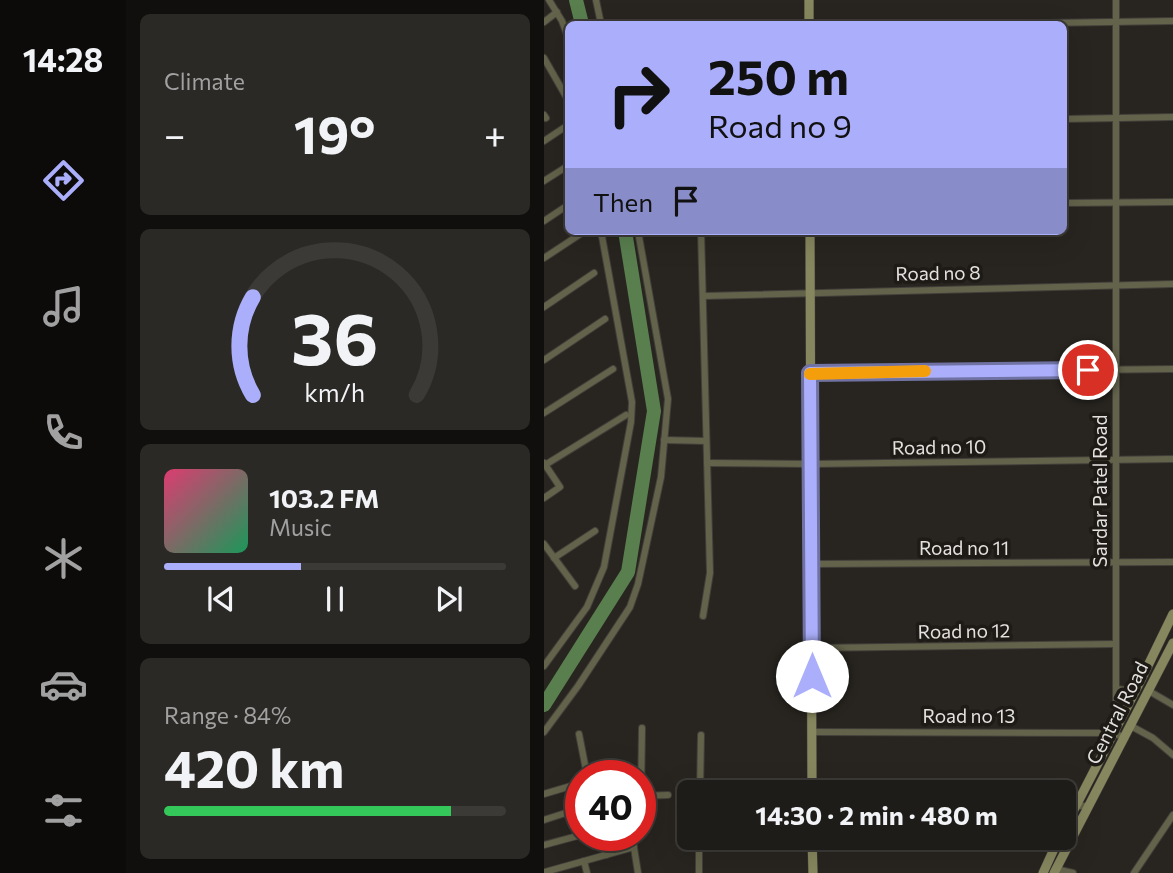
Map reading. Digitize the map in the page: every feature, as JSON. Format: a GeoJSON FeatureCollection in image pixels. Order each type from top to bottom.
{"type":"FeatureCollection","features":[{"type":"Feature","properties":{"kind":"street"},"geometry":{"type":"LineString","coordinates":[[549,0],[565,30]]}},
{"type":"Feature","properties":{"kind":"street"},"geometry":{"type":"LineString","coordinates":[[596,0],[600,21]]}},
{"type":"Feature","properties":{"kind":"street"},"geometry":{"type":"LineString","coordinates":[[809,0],[809,21]]}},
{"type":"Feature","properties":{"kind":"street","name":"Sardar Patel Road"},"geometry":{"type":"LineString","coordinates":[[1115,731],[1116,0]]}},
{"type":"Feature","properties":{"kind":"street"},"geometry":{"type":"LineString","coordinates":[[544,22],[557,12]]}},
{"type":"Feature","properties":{"kind":"street"},"geometry":{"type":"LineString","coordinates":[[1067,22],[1173,21]]}},
{"type":"Feature","properties":{"kind":"street"},"geometry":{"type":"LineString","coordinates":[[544,58],[565,95]]}},
{"type":"Feature","properties":{"kind":"street"},"geometry":{"type":"LineString","coordinates":[[1067,119],[1173,117]]}},
{"type":"Feature","properties":{"kind":"street"},"geometry":{"type":"LineString","coordinates":[[544,141],[565,127]]}},
{"type":"Feature","properties":{"kind":"street"},"geometry":{"type":"LineString","coordinates":[[544,181],[565,168]]}},
{"type":"Feature","properties":{"kind":"street"},"geometry":{"type":"LineString","coordinates":[[1067,203],[1173,202]]}},
{"type":"Feature","properties":{"kind":"street"},"geometry":{"type":"LineString","coordinates":[[544,221],[565,207]]}},
{"type":"Feature","properties":{"kind":"street"},"geometry":{"type":"LineString","coordinates":[[544,258],[579,235]]}},
{"type":"Feature","properties":{"kind":"street"},"geometry":{"type":"LineString","coordinates":[[544,666],[587,607],[604,567],[631,422],[632,402],[602,235]]}},
{"type":"Feature","properties":{"kind":"street"},"geometry":{"type":"LineString","coordinates":[[544,732],[630,607],[638,584],[661,477],[668,399],[639,235]]}},
{"type":"Feature","properties":{"kind":"street"},"geometry":{"type":"LineString","coordinates":[[701,235],[710,573],[703,616]]}},
{"type":"Feature","properties":{"kind":"street"},"geometry":{"type":"LineString","coordinates":[[810,235],[812,780]]}},
{"type":"Feature","properties":{"kind":"street"},"geometry":{"type":"LineString","coordinates":[[544,307],[594,273]]}},
{"type":"Feature","properties":{"kind":"street","name":"Road no 8"},"geometry":{"type":"LineString","coordinates":[[704,296],[1173,284]]}},
{"type":"Feature","properties":{"kind":"street"},"geometry":{"type":"LineString","coordinates":[[544,360],[605,319]]}},
{"type":"Feature","properties":{"kind":"street"},"geometry":{"type":"LineString","coordinates":[[544,413],[613,369]]}},
{"type":"Feature","properties":{"kind":"street"},"geometry":{"type":"LineString","coordinates":[[810,373],[1173,369]]}},
{"type":"Feature","properties":{"kind":"street"},"geometry":{"type":"LineString","coordinates":[[544,498],[560,487],[545,464],[626,415]]}},
{"type":"Feature","properties":{"kind":"street"},"geometry":{"type":"LineString","coordinates":[[664,440],[706,441]]}},
{"type":"Feature","properties":{"kind":"street","name":"Road no 10"},"geometry":{"type":"LineString","coordinates":[[707,463],[1173,459]]}},
{"type":"Feature","properties":{"kind":"street"},"geometry":{"type":"LineString","coordinates":[[554,558],[595,531]]}},
{"type":"Feature","properties":{"kind":"street"},"geometry":{"type":"LineString","coordinates":[[544,544],[575,586]]}},
{"type":"Feature","properties":{"kind":"street","name":"Road no 11"},"geometry":{"type":"LineString","coordinates":[[811,564],[1173,562]]}},
{"type":"Feature","properties":{"kind":"street","name":"Central Road"},"geometry":{"type":"LineString","coordinates":[[1076,804],[1173,614]]}},
{"type":"Feature","properties":{"kind":"street","name":"Central Road"},"geometry":{"type":"LineString","coordinates":[[1055,871],[1173,643]]}},
{"type":"Feature","properties":{"kind":"street","name":"Road no 12"},"geometry":{"type":"LineString","coordinates":[[812,649],[1116,644]]}},
{"type":"Feature","properties":{"kind":"street"},"geometry":{"type":"LineString","coordinates":[[1116,689],[1136,691]]}},
{"type":"Feature","properties":{"kind":"street"},"geometry":{"type":"LineString","coordinates":[[1149,691],[1173,705]]}},
{"type":"Feature","properties":{"kind":"street"},"geometry":{"type":"LineString","coordinates":[[1131,726],[1153,738],[1173,755]]}},
{"type":"Feature","properties":{"kind":"street"},"geometry":{"type":"LineString","coordinates":[[642,728],[642,760]]}},
{"type":"Feature","properties":{"kind":"street","name":"Road no 13"},"geometry":{"type":"LineString","coordinates":[[812,732],[1115,731],[1125,738]]}},
{"type":"Feature","properties":{"kind":"street"},"geometry":{"type":"LineString","coordinates":[[579,734],[584,760]]}},
{"type":"Feature","properties":{"kind":"street"},"geometry":{"type":"LineString","coordinates":[[700,780],[701,734]]}},
{"type":"Feature","properties":{"kind":"street"},"geometry":{"type":"LineString","coordinates":[[544,794],[565,788]]}},
{"type":"Feature","properties":{"kind":"street"},"geometry":{"type":"LineString","coordinates":[[656,795],[668,795]]}},
{"type":"Feature","properties":{"kind":"street"},"geometry":{"type":"LineString","coordinates":[[1076,806],[1088,806]]}},
{"type":"Feature","properties":{"kind":"street"},"geometry":{"type":"LineString","coordinates":[[544,820],[565,813]]}},
{"type":"Feature","properties":{"kind":"street"},"geometry":{"type":"LineString","coordinates":[[1134,873],[1173,814]]}},
{"type":"Feature","properties":{"kind":"street"},"geometry":{"type":"LineString","coordinates":[[544,845],[565,839]]}},
{"type":"Feature","properties":{"kind":"street"},"geometry":{"type":"LineString","coordinates":[[699,850],[699,873]]}},
{"type":"Feature","properties":{"kind":"street"},"geometry":{"type":"LineString","coordinates":[[812,850],[812,873]]}},
{"type":"Feature","properties":{"kind":"street"},"geometry":{"type":"LineString","coordinates":[[1043,873],[1054,850]]}},
{"type":"Feature","properties":{"kind":"street"},"geometry":{"type":"LineString","coordinates":[[605,851],[606,855]]}},
{"type":"Feature","properties":{"kind":"street"},"geometry":{"type":"LineString","coordinates":[[545,871],[620,851]]}},
{"type":"Feature","properties":{"kind":"street"},"geometry":{"type":"LineString","coordinates":[[634,851],[637,873]]}},
{"type":"Feature","properties":{"kind":"street"},"geometry":{"type":"LineString","coordinates":[[584,861],[587,873]]}},
{"type":"Feature","properties":{"kind":"street"},"geometry":{"type":"LineString","coordinates":[[1055,871],[1073,873]]}},
{"type":"Feature","properties":{"kind":"waterway"},"geometry":{"type":"LineString","coordinates":[[576,0],[581,21]]}},
{"type":"Feature","properties":{"kind":"waterway"},"geometry":{"type":"LineString","coordinates":[[544,705],[628,572],[654,411],[626,235]]}},
{"type":"Feature","properties":{"kind":"slow traffic"},"geometry":{"type":"LineString","coordinates":[[810,374],[925,371]]}},
{"type":"Feature","properties":{"kind":"route"},"geometry":{"type":"LineString","coordinates":[[812,676],[810,373],[1088,370]]}}]}
